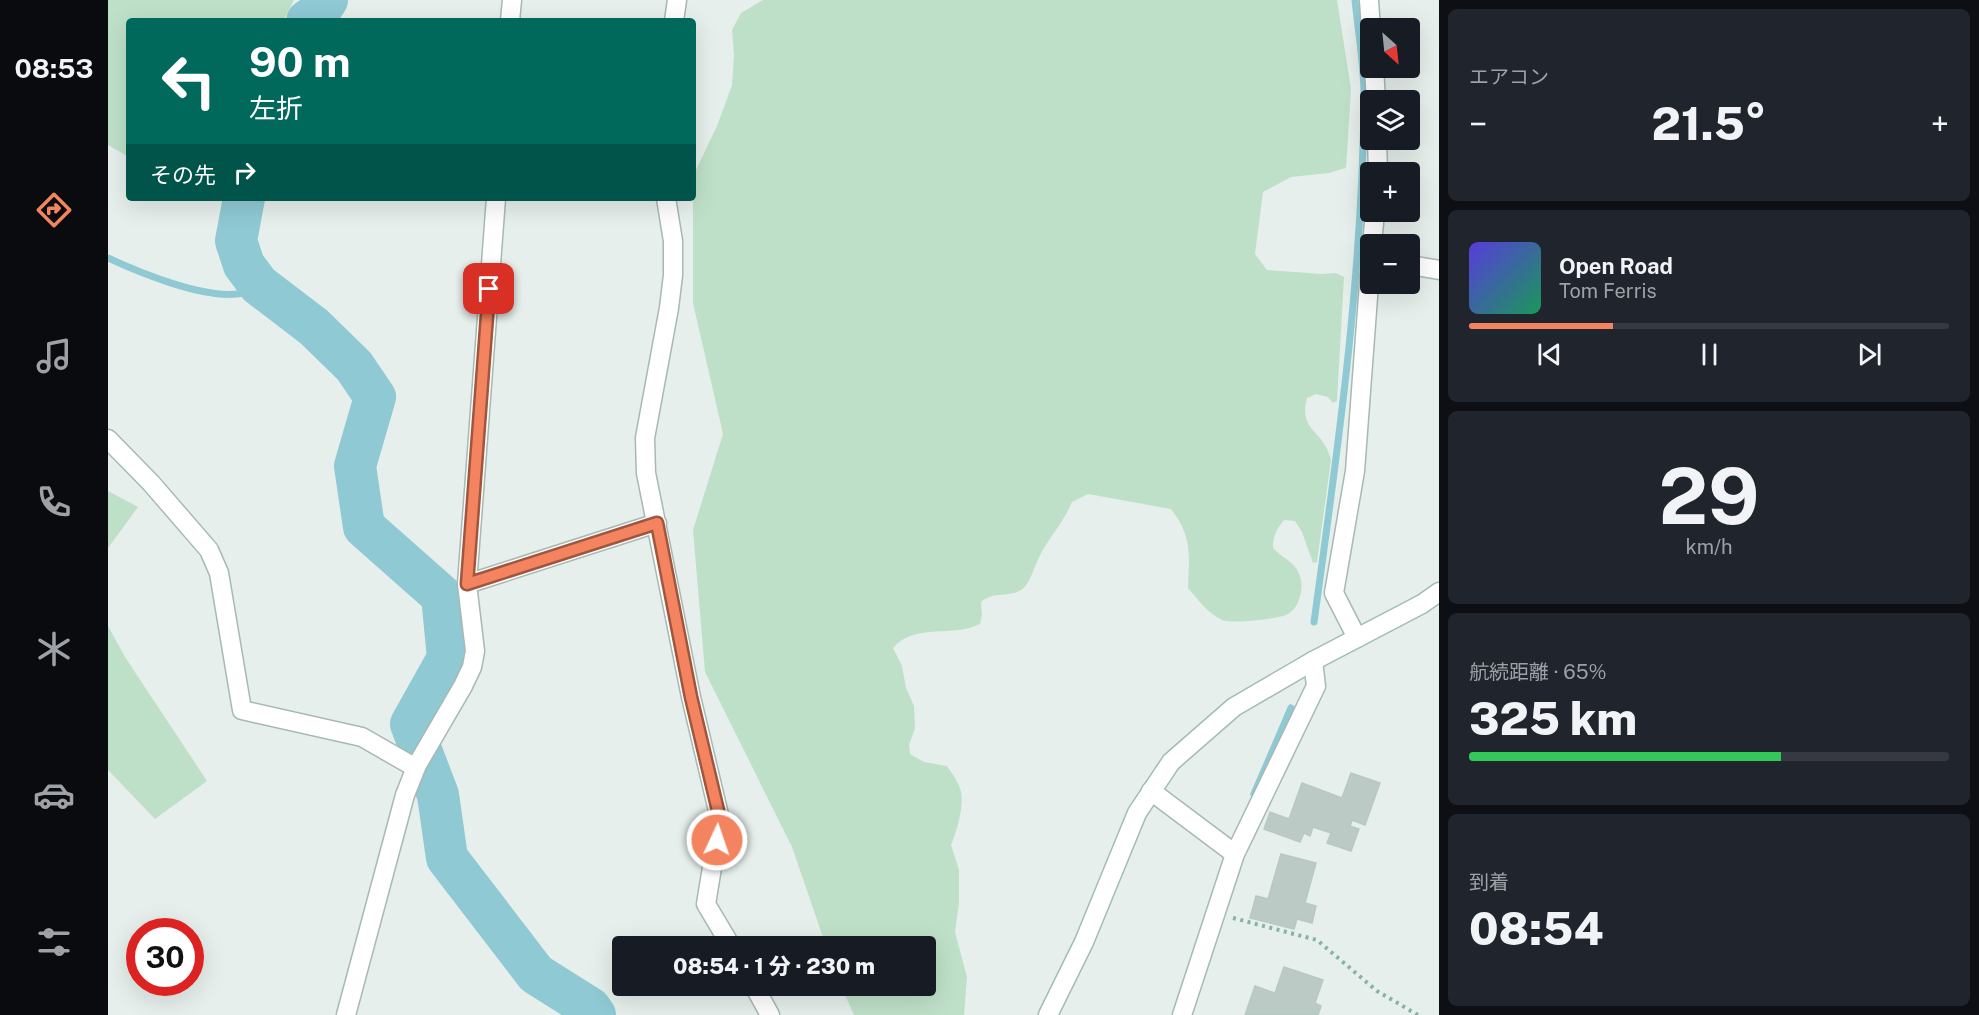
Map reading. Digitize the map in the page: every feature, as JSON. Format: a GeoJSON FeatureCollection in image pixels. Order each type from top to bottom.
{"type":"FeatureCollection","features":[{"type":"Feature","properties":{"kind":"street"},"geometry":{"type":"LineString","coordinates":[[510,18],[512,0]]}},
{"type":"Feature","properties":{"kind":"street"},"geometry":{"type":"LineString","coordinates":[[675,18],[678,0]]}},
{"type":"Feature","properties":{"kind":"street"},"geometry":{"type":"LineString","coordinates":[[1369,0],[1370,18]]}},
{"type":"Feature","properties":{"kind":"street"},"geometry":{"type":"LineString","coordinates":[[346,1015],[405,795],[420,761],[472,667],[475,651],[467,584],[496,201]]}},
{"type":"Feature","properties":{"kind":"street"},"geometry":{"type":"LineString","coordinates":[[666,201],[673,241],[673,275],[645,438],[646,473],[691,697],[720,819],[706,904],[725,936]]}},
{"type":"Feature","properties":{"kind":"street"},"geometry":{"type":"LineString","coordinates":[[1420,267],[1439,270]]}},
{"type":"Feature","properties":{"kind":"street"},"geometry":{"type":"LineString","coordinates":[[1357,638],[1334,593],[1355,471],[1368,294]]}},
{"type":"Feature","properties":{"kind":"street"},"geometry":{"type":"LineString","coordinates":[[108,439],[151,483],[209,550],[219,573],[242,710],[362,737],[420,761]]}},
{"type":"Feature","properties":{"kind":"street"},"geometry":{"type":"LineString","coordinates":[[467,584],[657,523]]}},
{"type":"Feature","properties":{"kind":"street"},"geometry":{"type":"LineString","coordinates":[[1048,1015],[1084,942],[1137,813],[1171,762],[1234,707],[1439,592]]}},
{"type":"Feature","properties":{"kind":"street"},"geometry":{"type":"LineString","coordinates":[[1182,1015],[1235,854],[1316,686],[1313,661]]}},
{"type":"Feature","properties":{"kind":"street"},"geometry":{"type":"LineString","coordinates":[[1151,791],[1235,854]]}},
{"type":"Feature","properties":{"kind":"street"},"geometry":{"type":"LineString","coordinates":[[760,996],[770,1015]]}},
{"type":"Feature","properties":{"kind":"path"},"geometry":{"type":"LineString","coordinates":[[1216,914],[1317,940],[1377,991],[1418,1015]]}},
{"type":"Feature","properties":{"kind":"green space"},"geometry":{"type":"Polygon","coordinates":[[[108,0],[294,0],[285,18],[126,18],[126,155],[108,145],[108,0]]]}},
{"type":"Feature","properties":{"kind":"green space"},"geometry":{"type":"Polygon","coordinates":[[[763,0],[1337,0],[1351,89],[1346,168],[1329,173],[1291,177],[1263,192],[1255,254],[1267,270],[1336,273],[1344,277],[1337,401],[1333,403],[1328,397],[1316,394],[1307,398],[1305,409],[1309,424],[1328,450],[1331,460],[1317,562],[1313,563],[1302,532],[1295,521],[1284,520],[1274,540],[1273,548],[1294,566],[1301,579],[1300,597],[1295,608],[1286,615],[1273,618],[1244,621],[1222,620],[1199,602],[1188,588],[1188,547],[1183,529],[1171,509],[1088,494],[1072,502],[1024,588],[981,602],[980,624],[958,630],[912,635],[893,648],[902,666],[906,688],[914,706],[915,728],[909,745],[910,754],[924,762],[947,766],[961,792],[961,812],[951,845],[959,870],[959,903],[955,932],[967,977],[964,1015],[854,1015],[845,996],[936,996],[936,936],[823,936],[792,847],[705,672],[693,530],[723,434],[693,303],[693,201],[696,201],[696,170],[717,126],[732,85],[734,55],[732,30],[741,13],[763,0]]]}},
{"type":"Feature","properties":{"kind":"green space"},"geometry":{"type":"Polygon","coordinates":[[[108,491],[138,507],[108,548],[108,491]]]}},
{"type":"Feature","properties":{"kind":"green space"},"geometry":{"type":"Polygon","coordinates":[[[108,626],[125,657],[207,781],[155,819],[108,770],[108,626]]]}},
{"type":"Feature","properties":{"kind":"building"},"geometry":{"type":"Polygon","coordinates":[[[1351,773],[1380,783],[1365,825],[1352,820],[1350,826],[1359,829],[1351,851],[1327,843],[1331,833],[1313,827],[1310,836],[1304,833],[1300,842],[1264,829],[1270,812],[1289,819],[1302,783],[1342,798],[1351,773]]]}},
{"type":"Feature","properties":{"kind":"building"},"geometry":{"type":"Polygon","coordinates":[[[1281,854],[1316,863],[1305,903],[1316,906],[1312,923],[1297,919],[1294,929],[1250,918],[1256,896],[1268,899],[1281,854]]]}},
{"type":"Feature","properties":{"kind":"building"},"geometry":{"type":"Polygon","coordinates":[[[1284,967],[1323,980],[1315,1003],[1321,1006],[1318,1015],[1245,1015],[1255,986],[1275,993],[1284,967]]]}},
{"type":"Feature","properties":{"kind":"waterway"},"geometry":{"type":"LineString","coordinates":[[311,18],[318,13],[327,0]]}},
{"type":"Feature","properties":{"kind":"waterway"},"geometry":{"type":"LineString","coordinates":[[1314,622],[1348,360],[1359,227],[1364,95],[1355,0]]}},
{"type":"Feature","properties":{"kind":"waterway"},"geometry":{"type":"LineString","coordinates":[[243,201],[236,241],[244,265],[259,285],[314,327],[354,366],[375,397],[355,466],[364,527],[442,596],[448,658],[411,724],[438,795],[447,858],[536,974],[590,1008],[595,1015]]}},
{"type":"Feature","properties":{"kind":"waterway"},"geometry":{"type":"LineString","coordinates":[[108,258],[154,277],[207,292],[240,294],[259,285]]}},
{"type":"Feature","properties":{"kind":"waterway"},"geometry":{"type":"LineString","coordinates":[[1254,794],[1291,708]]}},
{"type":"Feature","properties":{"kind":"route"},"geometry":{"type":"LineString","coordinates":[[489,289],[467,584],[657,523],[691,697],[720,819],[717,840]]}}]}
